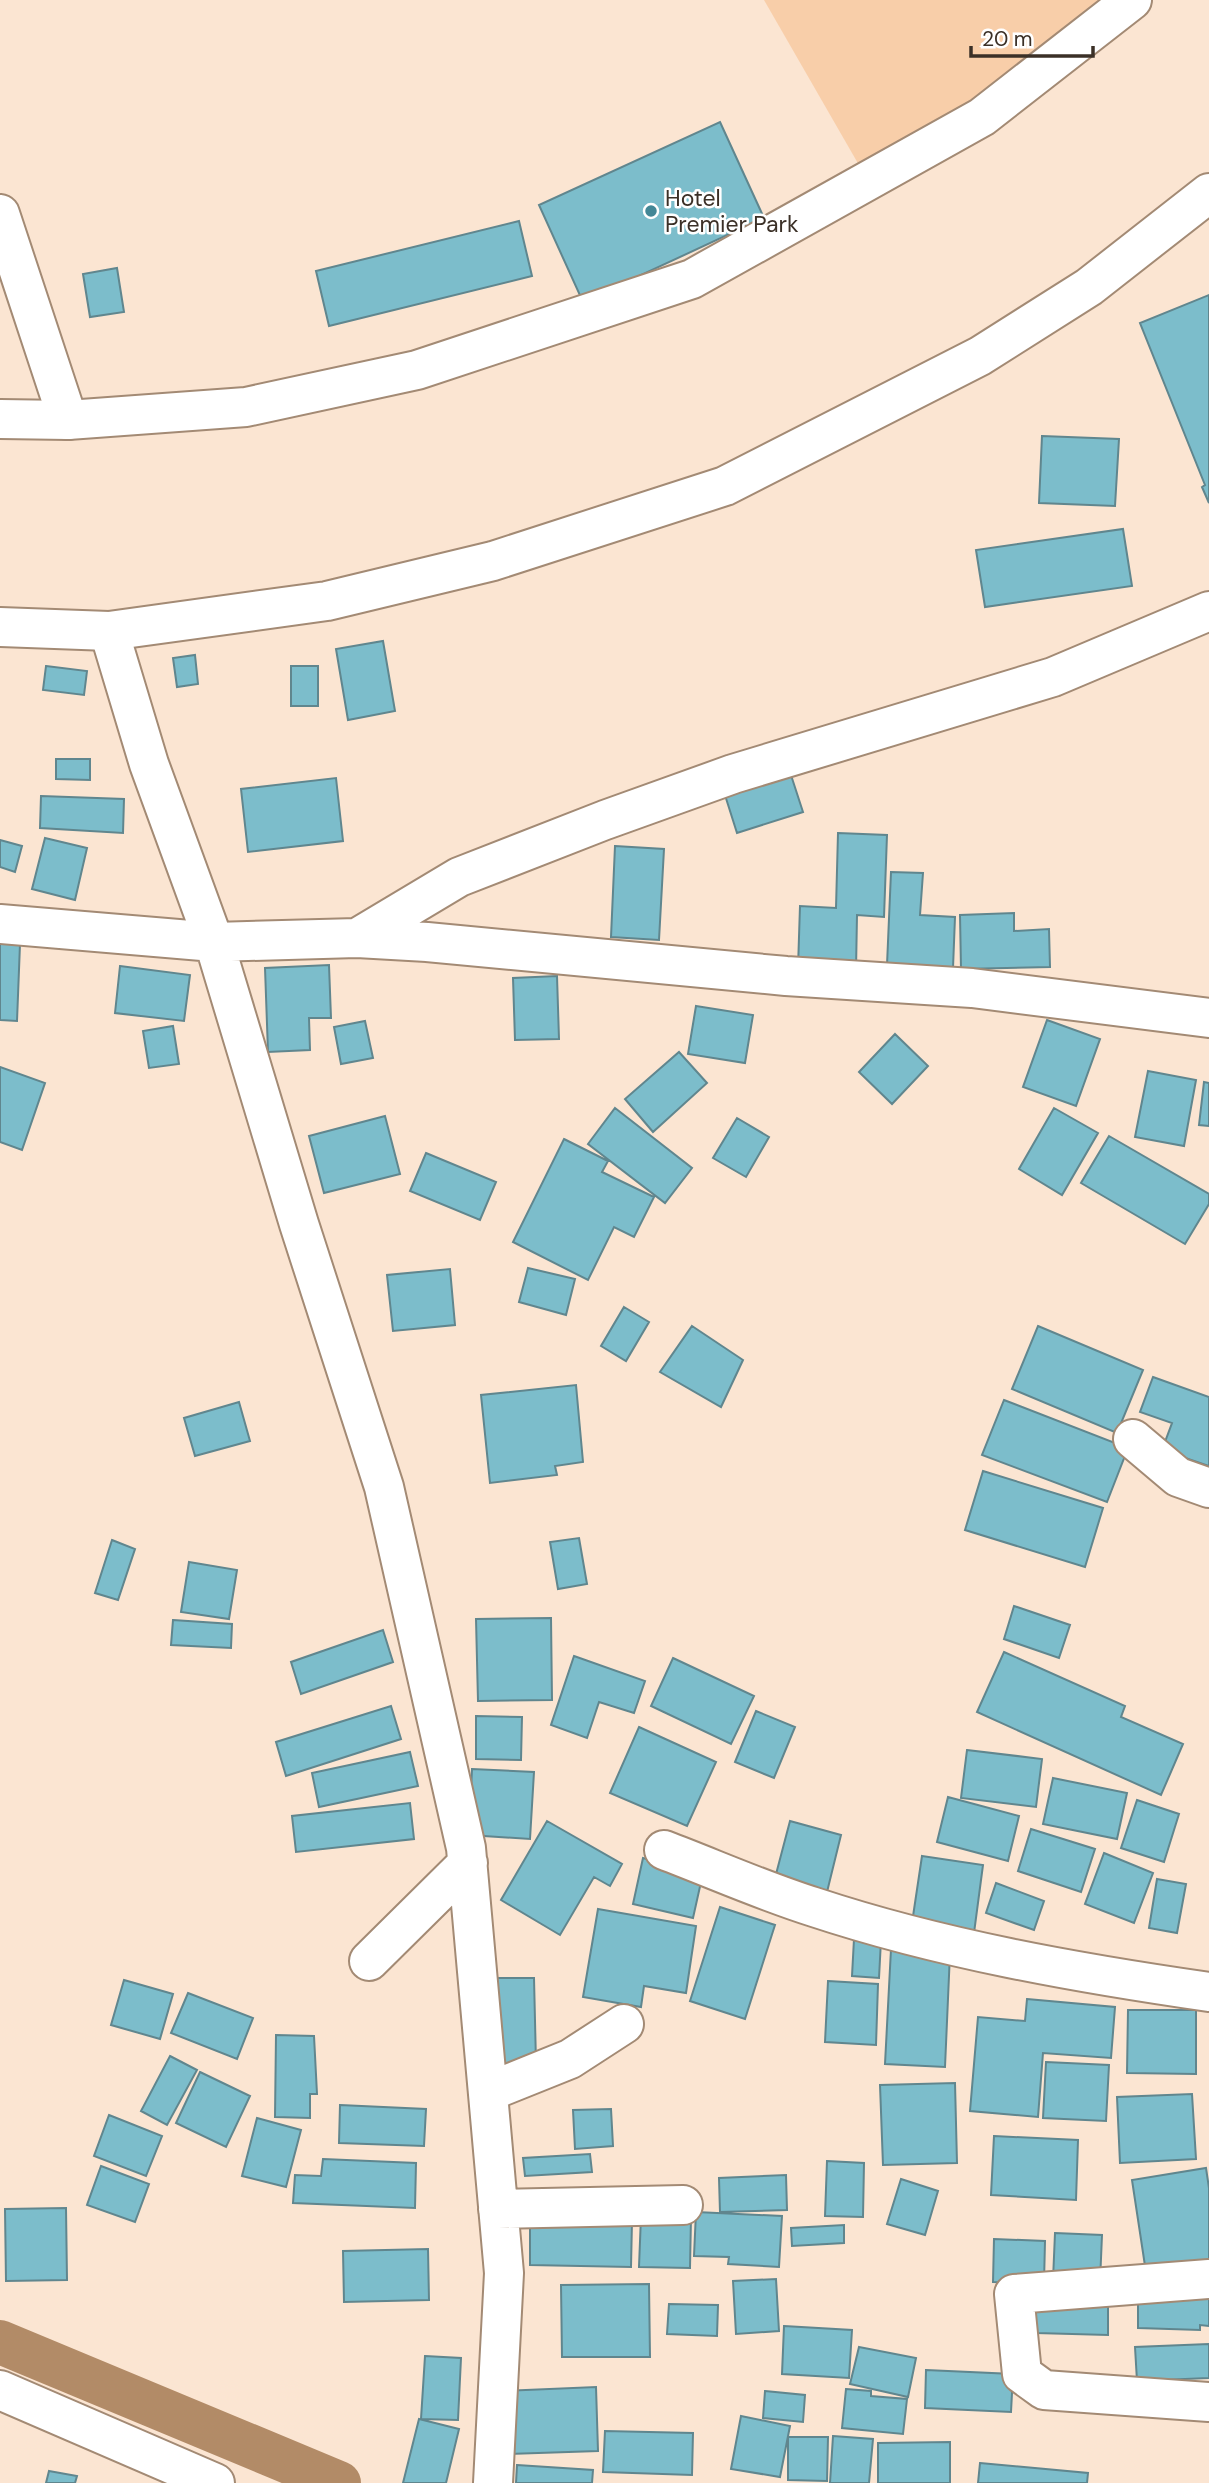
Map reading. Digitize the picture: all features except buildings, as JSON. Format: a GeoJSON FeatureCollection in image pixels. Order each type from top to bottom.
{"type":"FeatureCollection","features":[{"type":"Feature","properties":{"kind":"street"},"geometry":{"type":"LineString","coordinates":[[0,419],[68,420],[246,407],[403,373],[692,279],[982,117],[1132,0]]}},
{"type":"Feature","properties":{"kind":"street"},"geometry":{"type":"LineString","coordinates":[[0,627],[109,631],[340,598],[493,561],[725,486],[980,356],[1089,287],[1209,193]]}},
{"type":"Feature","properties":{"kind":"street"},"geometry":{"type":"LineString","coordinates":[[0,214],[68,420]]}},
{"type":"Feature","properties":{"kind":"street"},"geometry":{"type":"LineString","coordinates":[[357,938],[459,877],[604,820],[733,774],[1053,677],[1209,611]]}},
{"type":"Feature","properties":{"kind":"street"},"geometry":{"type":"LineString","coordinates":[[109,631],[149,764],[214,942],[299,1224],[384,1488],[432,1688],[468,1863],[504,2273],[493,2483]]}},
{"type":"Feature","properties":{"kind":"street"},"geometry":{"type":"LineString","coordinates":[[0,924],[214,942],[357,938],[786,976],[972,988],[1209,1018]]}},
{"type":"Feature","properties":{"kind":"street"},"geometry":{"type":"LineString","coordinates":[[1133,1439],[1178,1477],[1209,1488]]}},
{"type":"Feature","properties":{"kind":"street"},"geometry":{"type":"LineString","coordinates":[[664,1850],[814,1907],[950,1944],[1133,1981],[1209,1992]]}},
{"type":"Feature","properties":{"kind":"street"},"geometry":{"type":"LineString","coordinates":[[369,1961],[468,1863]]}},
{"type":"Feature","properties":{"kind":"street"},"geometry":{"type":"LineString","coordinates":[[488,2092],[570,2059],[624,2024]]}},
{"type":"Feature","properties":{"kind":"street"},"geometry":{"type":"LineString","coordinates":[[498,2209],[683,2206]]}},
{"type":"Feature","properties":{"kind":"street"},"geometry":{"type":"LineString","coordinates":[[1209,2279],[1014,2294],[1022,2374],[1044,2390],[1209,2402]]}},
{"type":"Feature","properties":{"kind":"street"},"geometry":{"type":"LineString","coordinates":[[0,2390],[215,2483]]}},
{"type":"Feature","properties":{"kind":"shaded area"},"geometry":{"type":"Polygon","coordinates":[[[764,0],[1105,0],[871,186],[764,0]]]}},
{"type":"Feature","properties":{"kind":"waterway"},"geometry":{"type":"LineString","coordinates":[[0,2342],[339,2483]]}},
{"type":"Feature","properties":{"kind":"place","name":"Hotel Premier Park"},"geometry":{"type":"Point","coordinates":[651,211]}}]}
